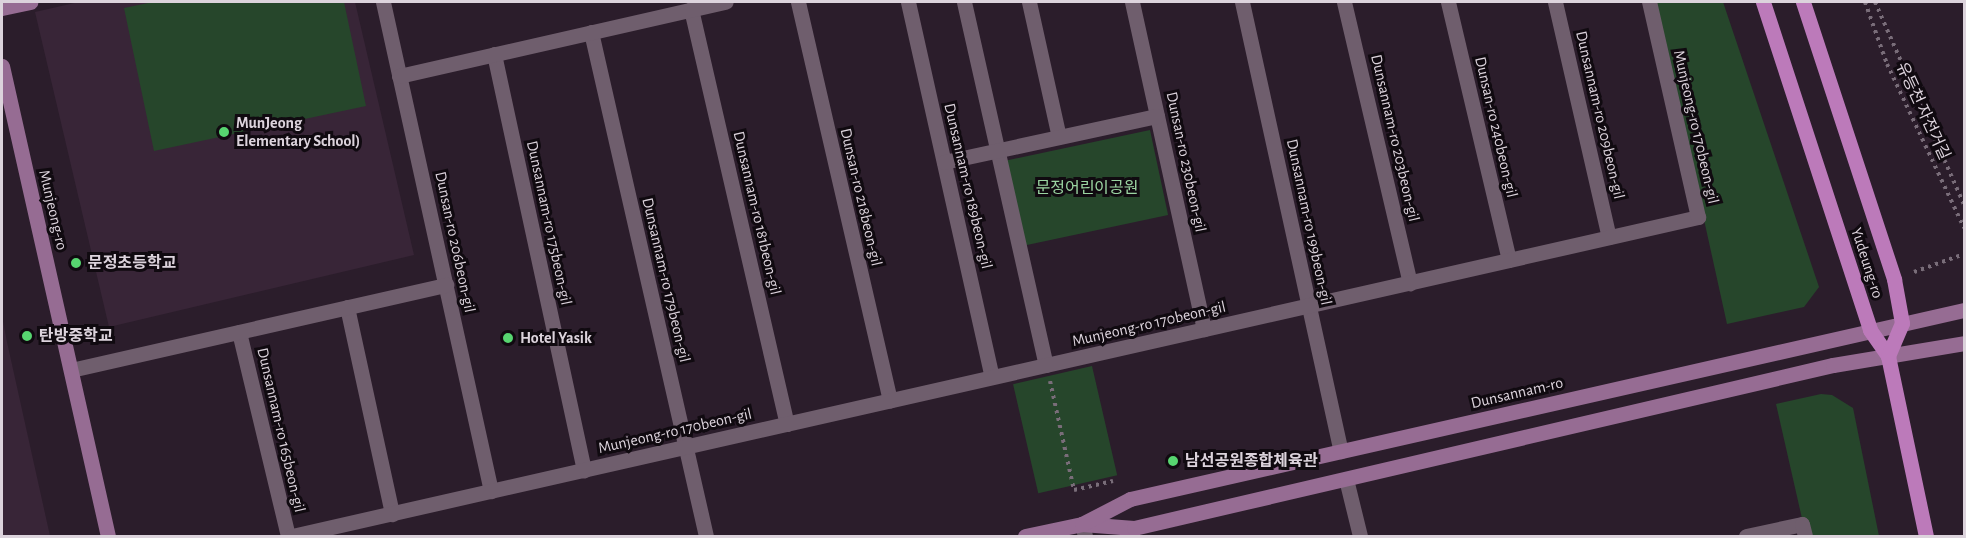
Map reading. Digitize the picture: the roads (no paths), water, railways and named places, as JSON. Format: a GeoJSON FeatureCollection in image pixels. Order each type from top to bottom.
{"type":"FeatureCollection","features":[{"type":"Feature","properties":{"kind":"main road"},"geometry":{"type":"LineString","coordinates":[[2,8],[30,2]]}},
{"type":"Feature","properties":{"kind":"main road","name":"Yudeung-ro"},"geometry":{"type":"LineString","coordinates":[[1763,2],[1870,330],[1888,356],[1926,537]]}},
{"type":"Feature","properties":{"kind":"main road","name":"Yudeung-ro"},"geometry":{"type":"LineString","coordinates":[[1803,2],[1894,279],[1902,323]]}},
{"type":"Feature","properties":{"kind":"main road","name":"Munjeong-ro"},"geometry":{"type":"LineString","coordinates":[[2,66],[108,537]]}},
{"type":"Feature","properties":{"kind":"main road","name":"Dunsannam-ro"},"geometry":{"type":"LineString","coordinates":[[1083,530],[1130,499],[1965,310]]}},
{"type":"Feature","properties":{"kind":"main road"},"geometry":{"type":"LineString","coordinates":[[1888,356],[1902,323]]}},
{"type":"Feature","properties":{"kind":"main road","name":"Dunsannam-ro"},"geometry":{"type":"LineString","coordinates":[[1025,537],[1083,530],[1134,528],[1833,365],[1959,344]]}},
{"type":"Feature","properties":{"kind":"street","name":"Dunsan-ro 206beon-gil"},"geometry":{"type":"LineString","coordinates":[[383,2],[491,491]]}},
{"type":"Feature","properties":{"kind":"street"},"geometry":{"type":"LineString","coordinates":[[399,76],[726,2]]}},
{"type":"Feature","properties":{"kind":"street","name":"Dunsan-ro 218beon-gil"},"geometry":{"type":"LineString","coordinates":[[798,2],[890,401]]}},
{"type":"Feature","properties":{"kind":"street","name":"Dunsannam-ro 189beon-gil"},"geometry":{"type":"LineString","coordinates":[[908,2],[992,377]]}},
{"type":"Feature","properties":{"kind":"street"},"geometry":{"type":"LineString","coordinates":[[964,2],[1046,365]]}},
{"type":"Feature","properties":{"kind":"street"},"geometry":{"type":"LineString","coordinates":[[1029,2],[1059,137]]}},
{"type":"Feature","properties":{"kind":"street","name":"Dunsan-ro 230beon-gil"},"geometry":{"type":"LineString","coordinates":[[1132,2],[1204,329]]}},
{"type":"Feature","properties":{"kind":"street","name":"Dunsannam-ro 199beon-gil"},"geometry":{"type":"LineString","coordinates":[[1242,2],[1341,451]]}},
{"type":"Feature","properties":{"kind":"street","name":"Dunsannam-ro 203beon-gil"},"geometry":{"type":"LineString","coordinates":[[1344,2],[1410,283]]}},
{"type":"Feature","properties":{"kind":"street","name":"Dunsan-ro 240beon-gil"},"geometry":{"type":"LineString","coordinates":[[1448,2],[1509,260]]}},
{"type":"Feature","properties":{"kind":"street","name":"Dunsannam-ro 209beon-gil"},"geometry":{"type":"LineString","coordinates":[[1555,2],[1609,237]]}},
{"type":"Feature","properties":{"kind":"street","name":"Munjeong-ro 170beon-gil"},"geometry":{"type":"LineString","coordinates":[[290,537],[1698,217],[1649,2]]}},
{"type":"Feature","properties":{"kind":"street","name":"Dunsannam-ro 181beon-gil"},"geometry":{"type":"LineString","coordinates":[[691,9],[787,424]]}},
{"type":"Feature","properties":{"kind":"street","name":"Dunsannam-ro 179beon-gil"},"geometry":{"type":"LineString","coordinates":[[591,32],[706,537]]}},
{"type":"Feature","properties":{"kind":"street","name":"Dunsannam-ro 175beon-gil"},"geometry":{"type":"LineString","coordinates":[[494,54],[584,470]]}},
{"type":"Feature","properties":{"kind":"street"},"geometry":{"type":"LineString","coordinates":[[944,162],[1157,116]]}},
{"type":"Feature","properties":{"kind":"street"},"geometry":{"type":"LineString","coordinates":[[71,370],[446,285]]}},
{"type":"Feature","properties":{"kind":"street"},"geometry":{"type":"LineString","coordinates":[[346,307],[392,514]]}},
{"type":"Feature","properties":{"kind":"street","name":"Dunsannam-ro 165beon-gil"},"geometry":{"type":"LineString","coordinates":[[239,332],[290,537]]}},
{"type":"Feature","properties":{"kind":"street"},"geometry":{"type":"LineString","coordinates":[[1346,479],[1360,537]]}},
{"type":"Feature","properties":{"kind":"street"},"geometry":{"type":"LineString","coordinates":[[1746,537],[1802,524],[1805,537]]}},
{"type":"Feature","properties":{"kind":"place","name":"MunJeong Elementary School)"},"geometry":{"type":"Point","coordinates":[224,132]}},
{"type":"Feature","properties":{"kind":"place","name":"문정초등학교"},"geometry":{"type":"Point","coordinates":[76,263]}},
{"type":"Feature","properties":{"kind":"place","name":"탄방중학교"},"geometry":{"type":"Point","coordinates":[27,336]}},
{"type":"Feature","properties":{"kind":"place","name":"Hotel Yasik"},"geometry":{"type":"Point","coordinates":[508,338]}},
{"type":"Feature","properties":{"kind":"place","name":"남선공원종합체육관"},"geometry":{"type":"Point","coordinates":[1173,461]}},
{"type":"Feature","properties":{"kind":"park label","name":"문정어린이공원"},"geometry":{"type":"Point","coordinates":[1087,188]}}]}
